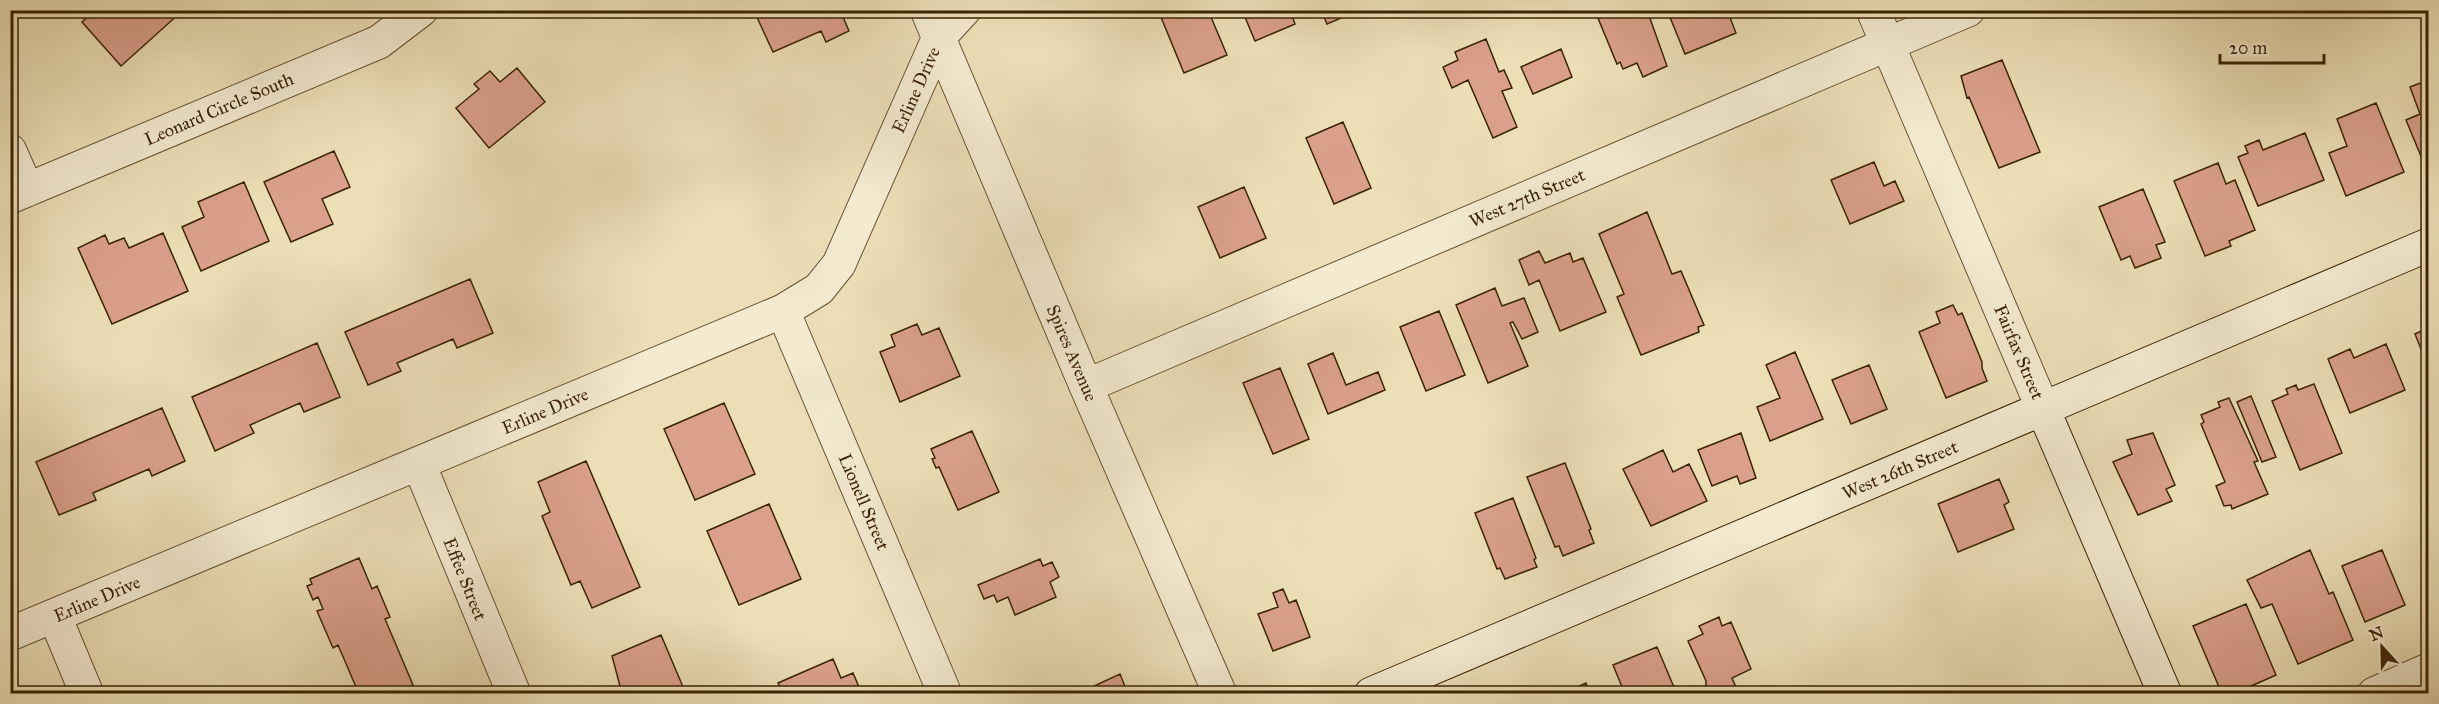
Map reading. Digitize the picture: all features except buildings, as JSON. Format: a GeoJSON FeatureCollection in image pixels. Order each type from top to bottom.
{"type":"FeatureCollection","features":[{"type":"Feature","properties":{"kind":"street","name":"Leonard Circle South"},"geometry":{"type":"LineString","coordinates":[[19,194],[379,42],[421,10]]}},
{"type":"Feature","properties":{"kind":"street","name":"Erline Drive"},"geometry":{"type":"LineString","coordinates":[[10,634],[783,311],[819,289],[839,264],[933,24],[964,10]]}},
{"type":"Feature","properties":{"kind":"street","name":"Fairfax Street"},"geometry":{"type":"LineString","coordinates":[[1873,10],[2165,693]]}},
{"type":"Feature","properties":{"kind":"street","name":"West 27th Street"},"geometry":{"type":"LineString","coordinates":[[1086,386],[1968,10]]}},
{"type":"Feature","properties":{"kind":"street","name":"Spires Avenue"},"geometry":{"type":"LineString","coordinates":[[933,24],[1086,386],[1220,693]]}},
{"type":"Feature","properties":{"kind":"street"},"geometry":{"type":"LineString","coordinates":[[10,151],[19,194]]}},
{"type":"Feature","properties":{"kind":"street","name":"West 26th Street"},"geometry":{"type":"LineString","coordinates":[[1371,693],[2428,245]]}},
{"type":"Feature","properties":{"kind":"street","name":"Lionell Street"},"geometry":{"type":"LineString","coordinates":[[783,311],[945,693]]}},
{"type":"Feature","properties":{"kind":"street","name":"Effee Street"},"geometry":{"type":"LineString","coordinates":[[419,464],[514,693]]}},
{"type":"Feature","properties":{"kind":"street"},"geometry":{"type":"LineString","coordinates":[[55,617],[87,693]]}},
{"type":"Feature","properties":{"kind":"street"},"geometry":{"type":"LineString","coordinates":[[2374,693],[2428,670]]}}]}
